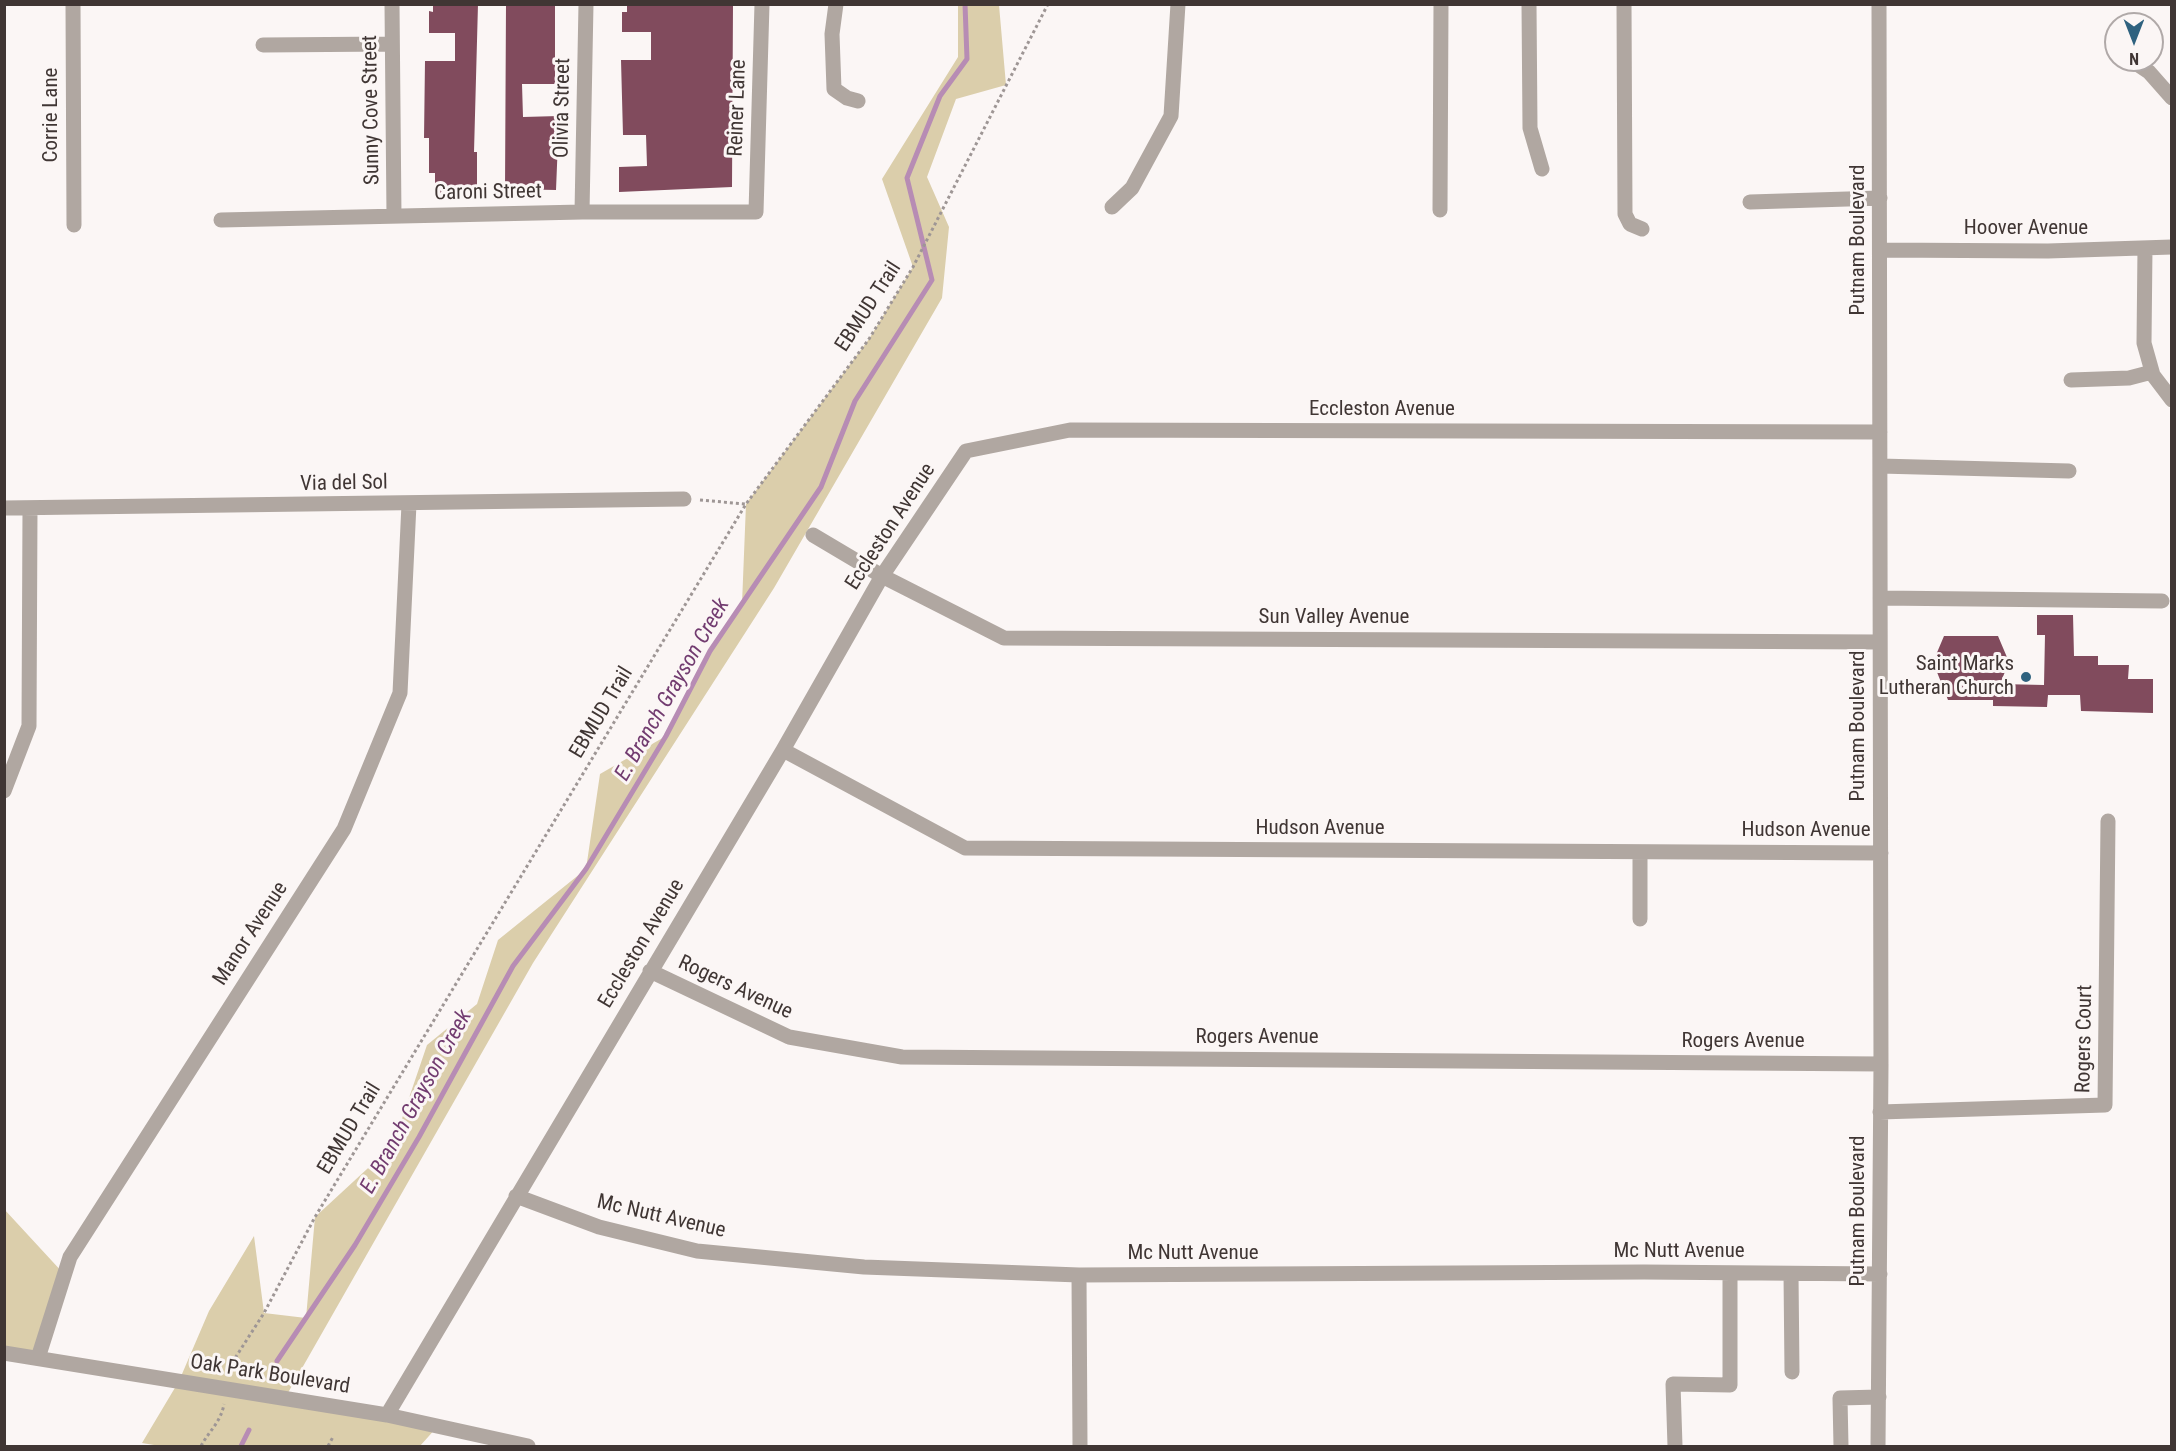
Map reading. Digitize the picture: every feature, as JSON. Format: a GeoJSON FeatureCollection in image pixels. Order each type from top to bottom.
{"type":"FeatureCollection","features":[{"type":"Feature","properties":{"kind":"street","name":"Corrie Lane"},"geometry":{"type":"LineString","coordinates":[[73,4],[74,225]]}},
{"type":"Feature","properties":{"kind":"street","name":"Sunny Cove Street"},"geometry":{"type":"LineString","coordinates":[[392,4],[394,216]]}},
{"type":"Feature","properties":{"kind":"street","name":"Olivia Street"},"geometry":{"type":"LineString","coordinates":[[582,212],[586,4]]}},
{"type":"Feature","properties":{"kind":"street","name":"Reiner Lane"},"geometry":{"type":"LineString","coordinates":[[756,212],[762,4]]}},
{"type":"Feature","properties":{"kind":"street"},"geometry":{"type":"LineString","coordinates":[[836,4],[832,34],[834,89],[846,98],[858,101]]}},
{"type":"Feature","properties":{"kind":"street"},"geometry":{"type":"LineString","coordinates":[[1112,207],[1132,188],[1170,116],[1178,4]]}},
{"type":"Feature","properties":{"kind":"street"},"geometry":{"type":"LineString","coordinates":[[1440,210],[1441,4]]}},
{"type":"Feature","properties":{"kind":"street"},"geometry":{"type":"LineString","coordinates":[[1528,4],[1530,128],[1542,169]]}},
{"type":"Feature","properties":{"kind":"street"},"geometry":{"type":"LineString","coordinates":[[1624,4],[1624,214],[1630,224],[1642,229]]}},
{"type":"Feature","properties":{"kind":"street","name":"Putnam Boulevard"},"geometry":{"type":"LineString","coordinates":[[1878,1446],[1881,1064],[1879,4]]}},
{"type":"Feature","properties":{"kind":"street"},"geometry":{"type":"LineString","coordinates":[[263,45],[392,44]]}},
{"type":"Feature","properties":{"kind":"street"},"geometry":{"type":"LineString","coordinates":[[2149,72],[2172,98]]}},
{"type":"Feature","properties":{"kind":"street"},"geometry":{"type":"LineString","coordinates":[[1750,202],[1880,198]]}},
{"type":"Feature","properties":{"kind":"street","name":"Caroni Street"},"geometry":{"type":"LineString","coordinates":[[221,220],[582,212],[756,212]]}},
{"type":"Feature","properties":{"kind":"street","name":"Hoover Avenue"},"geometry":{"type":"LineString","coordinates":[[1880,250],[2172,247]]}},
{"type":"Feature","properties":{"kind":"street"},"geometry":{"type":"LineString","coordinates":[[2145,248],[2144,343],[2152,372],[2172,399]]}},
{"type":"Feature","properties":{"kind":"street"},"geometry":{"type":"LineString","coordinates":[[2071,380],[2129,378],[2152,372]]}},
{"type":"Feature","properties":{"kind":"street","name":"Eccleston Avenue"},"geometry":{"type":"LineString","coordinates":[[387,1415],[783,750],[882,576],[966,451],[1070,430],[1880,432]]}},
{"type":"Feature","properties":{"kind":"street"},"geometry":{"type":"LineString","coordinates":[[1880,466],[2070,471]]}},
{"type":"Feature","properties":{"kind":"street","name":"Via del Sol"},"geometry":{"type":"LineString","coordinates":[[4,508],[684,499]]}},
{"type":"Feature","properties":{"kind":"street","name":"Manor Avenue"},"geometry":{"type":"LineString","coordinates":[[38,1358],[70,1257],[344,829],[400,693],[409,504]]}},
{"type":"Feature","properties":{"kind":"street"},"geometry":{"type":"LineString","coordinates":[[4,790],[29,726],[30,508]]}},
{"type":"Feature","properties":{"kind":"street","name":"Sun Valley Avenue"},"geometry":{"type":"LineString","coordinates":[[813,535],[882,576],[1004,638],[1880,642]]}},
{"type":"Feature","properties":{"kind":"street"},"geometry":{"type":"LineString","coordinates":[[1880,598],[2162,601]]}},
{"type":"Feature","properties":{"kind":"street","name":"Hudson Avenue"},"geometry":{"type":"LineString","coordinates":[[783,750],[965,848],[1881,853]]}},
{"type":"Feature","properties":{"kind":"street","name":"Rogers Court"},"geometry":{"type":"LineString","coordinates":[[1880,1112],[2105,1105],[2108,821]]}},
{"type":"Feature","properties":{"kind":"street"},"geometry":{"type":"LineString","coordinates":[[1640,852],[1640,919]]}},
{"type":"Feature","properties":{"kind":"street","name":"Rogers Avenue"},"geometry":{"type":"LineString","coordinates":[[650,971],[789,1037],[902,1057],[1881,1064]]}},
{"type":"Feature","properties":{"kind":"street","name":"Mc Nutt Avenue"},"geometry":{"type":"LineString","coordinates":[[516,1196],[599,1227],[697,1251],[864,1267],[1078,1275],[1880,1274]]}},
{"type":"Feature","properties":{"kind":"street"},"geometry":{"type":"LineString","coordinates":[[1675,1446],[1673,1383],[1730,1385],[1730,1273]]}},
{"type":"Feature","properties":{"kind":"street"},"geometry":{"type":"LineString","coordinates":[[1791,1274],[1792,1371]]}},
{"type":"Feature","properties":{"kind":"street"},"geometry":{"type":"LineString","coordinates":[[1078,1275],[1080,1446]]}},
{"type":"Feature","properties":{"kind":"street","name":"Oak Park Boulevard"},"geometry":{"type":"LineString","coordinates":[[4,1353],[387,1415],[528,1446]]}},
{"type":"Feature","properties":{"kind":"street"},"geometry":{"type":"LineString","coordinates":[[1841,1446],[1840,1398],[1879,1397]]}},
{"type":"Feature","properties":{"kind":"path","name":"EBMUD Trail"},"geometry":{"type":"LineString","coordinates":[[201,1446],[208,1433],[219,1423],[230,1366],[264,1313],[315,1217],[746,504],[869,339],[914,267],[939,213],[1048,4]]}},
{"type":"Feature","properties":{"kind":"path"},"geometry":{"type":"LineString","coordinates":[[684,499],[746,504]]}},
{"type":"Feature","properties":{"kind":"path"},"geometry":{"type":"LineString","coordinates":[[328,1446],[333,1437]]}},
{"type":"Feature","properties":{"kind":"shaded area"},"geometry":{"type":"Polygon","coordinates":[[[958,5],[999,5],[1006,85],[956,99],[927,177],[949,227],[942,298],[774,588],[533,963],[285,1398],[437,1427],[420,1446],[160,1446],[142,1443],[179,1381],[209,1311],[254,1236],[264,1313],[306,1318],[315,1217],[393,1145],[427,1045],[477,1004],[498,940],[586,869],[600,774],[666,736],[710,651],[742,604],[746,504],[869,339],[913,267],[882,179],[958,57],[958,5]]]}},
{"type":"Feature","properties":{"kind":"shaded area"},"geometry":{"type":"Polygon","coordinates":[[[4,1209],[64,1274],[38,1358],[5,1353],[4,1209]]]}},
{"type":"Feature","properties":{"kind":"building"},"geometry":{"type":"Polygon","coordinates":[[[433,4],[478,4],[474,152],[477,152],[477,193],[435,193],[435,173],[429,173],[429,138],[424,138],[425,61],[455,61],[455,33],[429,33],[429,11],[433,12],[433,4]]]}},
{"type":"Feature","properties":{"kind":"building"},"geometry":{"type":"Polygon","coordinates":[[[506,4],[555,4],[555,84],[522,84],[523,117],[559,116],[556,190],[505,189],[506,4]]]}},
{"type":"Feature","properties":{"kind":"building"},"geometry":{"type":"Polygon","coordinates":[[[627,4],[733,4],[732,187],[619,192],[619,167],[647,166],[646,135],[623,135],[621,60],[651,60],[651,32],[622,32],[622,12],[627,12],[627,4]]]}},
{"type":"Feature","properties":{"kind":"building"},"geometry":{"type":"Polygon","coordinates":[[[2037,615],[2073,615],[2074,656],[2098,656],[2098,665],[2129,665],[2128,679],[2153,679],[2153,713],[2081,711],[2080,695],[2048,695],[2047,707],[1993,706],[1993,700],[1948,700],[1933,662],[1944,636],[1998,636],[2009,662],[2000,684],[2044,685],[2045,635],[2037,635],[2037,615]]]}},
{"type":"Feature","properties":{"kind":"waterway","name":"E. Branch Grayson Creek"},"geometry":{"type":"LineString","coordinates":[[277,1361],[355,1245],[419,1137],[513,966],[586,869],[666,736],[710,651],[821,487],[855,401],[932,280],[907,178],[940,96],[967,59],[965,4]]}},
{"type":"Feature","properties":{"kind":"waterway"},"geometry":{"type":"LineString","coordinates":[[241,1446],[249,1430]]}},
{"type":"Feature","properties":{"kind":"place","name":"Saint Marks Lutheran Church"},"geometry":{"type":"Point","coordinates":[2026,677]}}]}
